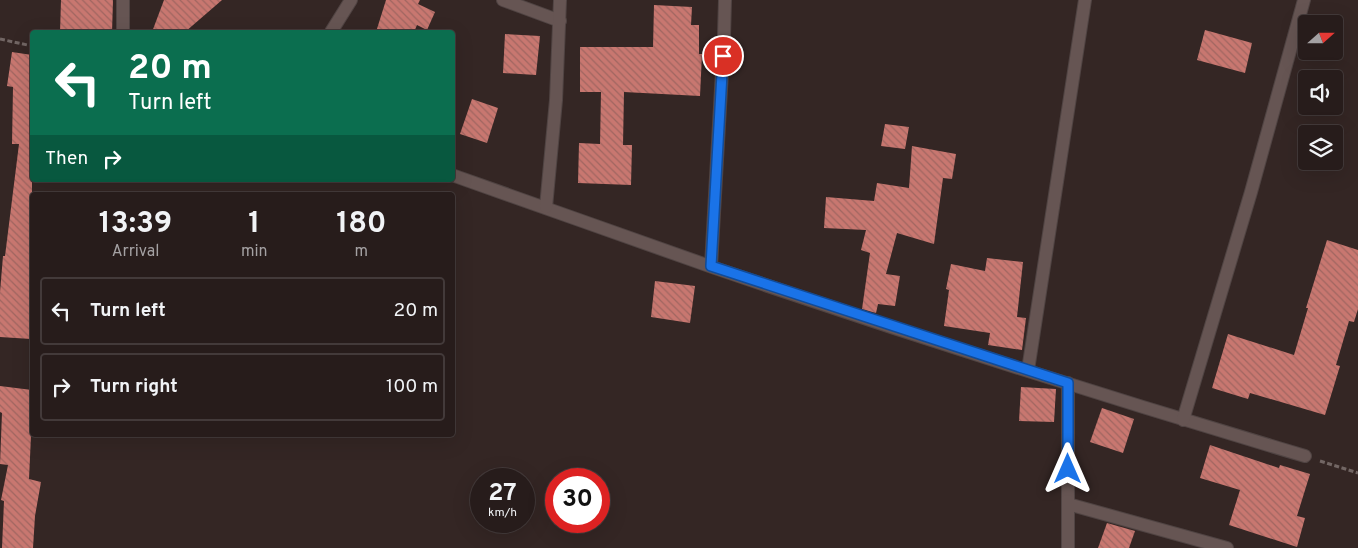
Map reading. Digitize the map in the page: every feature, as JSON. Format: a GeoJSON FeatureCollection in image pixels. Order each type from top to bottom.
{"type":"FeatureCollection","features":[{"type":"Feature","properties":{"kind":"street"},"geometry":{"type":"LineString","coordinates":[[123,0],[123,30]]}},
{"type":"Feature","properties":{"kind":"street"},"geometry":{"type":"LineString","coordinates":[[332,30],[351,0]]}},
{"type":"Feature","properties":{"kind":"street"},"geometry":{"type":"LineString","coordinates":[[503,0],[560,21]]}},
{"type":"Feature","properties":{"kind":"street"},"geometry":{"type":"LineString","coordinates":[[546,207],[556,100],[560,0]]}},
{"type":"Feature","properties":{"kind":"street"},"geometry":{"type":"LineString","coordinates":[[711,266],[725,0]]}},
{"type":"Feature","properties":{"kind":"street"},"geometry":{"type":"LineString","coordinates":[[1028,370],[1084,0]]}},
{"type":"Feature","properties":{"kind":"street"},"geometry":{"type":"LineString","coordinates":[[1183,420],[1251,192],[1304,0]]}},
{"type":"Feature","properties":{"kind":"street"},"geometry":{"type":"LineString","coordinates":[[455,176],[711,266],[1183,420],[1305,456]]}},
{"type":"Feature","properties":{"kind":"street"},"geometry":{"type":"LineString","coordinates":[[1068,383],[1068,548]]}},
{"type":"Feature","properties":{"kind":"street"},"geometry":{"type":"LineString","coordinates":[[1068,504],[1227,548]]}},
{"type":"Feature","properties":{"kind":"path"},"geometry":{"type":"LineString","coordinates":[[0,40],[30,46]]}},
{"type":"Feature","properties":{"kind":"path"},"geometry":{"type":"LineString","coordinates":[[1305,456],[1358,473]]}},
{"type":"Feature","properties":{"kind":"building"},"geometry":{"type":"Polygon","coordinates":[[[61,0],[113,0],[112,30],[60,30],[61,0]]]}},
{"type":"Feature","properties":{"kind":"building"},"geometry":{"type":"Polygon","coordinates":[[[164,0],[222,0],[187,30],[153,30],[164,0]]]}},
{"type":"Feature","properties":{"kind":"building"},"geometry":{"type":"Polygon","coordinates":[[[386,0],[420,0],[418,4],[435,12],[427,30],[417,25],[415,30],[377,30],[386,0]]]}},
{"type":"Feature","properties":{"kind":"building"},"geometry":{"type":"Polygon","coordinates":[[[654,5],[692,7],[691,25],[699,25],[699,54],[702,54],[700,96],[624,92],[623,145],[632,145],[631,185],[578,183],[579,143],[600,144],[601,92],[580,92],[580,47],[653,47],[654,5]]]}},
{"type":"Feature","properties":{"kind":"building"},"geometry":{"type":"Polygon","coordinates":[[[1205,30],[1252,43],[1245,73],[1197,60],[1205,30]]]}},
{"type":"Feature","properties":{"kind":"building"},"geometry":{"type":"Polygon","coordinates":[[[505,34],[540,36],[536,75],[503,73],[505,34]]]}},
{"type":"Feature","properties":{"kind":"building"},"geometry":{"type":"Polygon","coordinates":[[[12,52],[30,55],[30,182],[32,182],[32,192],[30,192],[30,339],[0,337],[0,292],[3,256],[5,256],[19,144],[12,144],[13,87],[7,86],[12,52]]]}},
{"type":"Feature","properties":{"kind":"building"},"geometry":{"type":"Polygon","coordinates":[[[472,99],[498,108],[487,143],[460,134],[472,99]]]}},
{"type":"Feature","properties":{"kind":"building"},"geometry":{"type":"Polygon","coordinates":[[[885,124],[909,127],[905,149],[881,146],[885,124]]]}},
{"type":"Feature","properties":{"kind":"building"},"geometry":{"type":"Polygon","coordinates":[[[912,146],[956,154],[952,179],[943,178],[934,244],[897,233],[886,274],[900,276],[895,306],[878,304],[876,313],[862,309],[870,253],[861,250],[866,230],[824,228],[826,197],[874,201],[877,183],[909,188],[912,146]]]}},
{"type":"Feature","properties":{"kind":"building"},"geometry":{"type":"Polygon","coordinates":[[[1327,240],[1358,250],[1358,309],[1354,322],[1349,321],[1336,365],[1340,366],[1325,415],[1250,393],[1248,399],[1212,388],[1228,334],[1294,355],[1327,240]]]}},
{"type":"Feature","properties":{"kind":"building"},"geometry":{"type":"Polygon","coordinates":[[[987,258],[1023,262],[1017,317],[1026,318],[1022,350],[988,345],[990,333],[944,326],[949,290],[946,289],[951,264],[985,271],[987,258]]]}},
{"type":"Feature","properties":{"kind":"building"},"geometry":{"type":"Polygon","coordinates":[[[655,281],[695,286],[690,323],[651,317],[655,281]]]}},
{"type":"Feature","properties":{"kind":"building"},"geometry":{"type":"Polygon","coordinates":[[[0,386],[30,390],[29,479],[41,482],[35,516],[33,548],[2,548],[4,501],[1,500],[8,465],[0,464],[2,413],[0,412],[0,386]]]}},
{"type":"Feature","properties":{"kind":"building"},"geometry":{"type":"Polygon","coordinates":[[[1021,387],[1056,389],[1054,422],[1019,421],[1021,387]]]}},
{"type":"Feature","properties":{"kind":"building"},"geometry":{"type":"Polygon","coordinates":[[[1102,408],[1134,419],[1123,453],[1090,442],[1102,408]]]}},
{"type":"Feature","properties":{"kind":"building"},"geometry":{"type":"Polygon","coordinates":[[[1210,445],[1279,468],[1280,465],[1310,474],[1297,516],[1305,518],[1297,547],[1229,525],[1240,490],[1200,478],[1210,445]]]}},
{"type":"Feature","properties":{"kind":"building"},"geometry":{"type":"Polygon","coordinates":[[[1107,523],[1135,531],[1129,548],[1098,548],[1107,523]]]}},
{"type":"Feature","properties":{"kind":"route"},"geometry":{"type":"LineString","coordinates":[[723,56],[711,266],[1068,383],[1068,469]]}}]}
